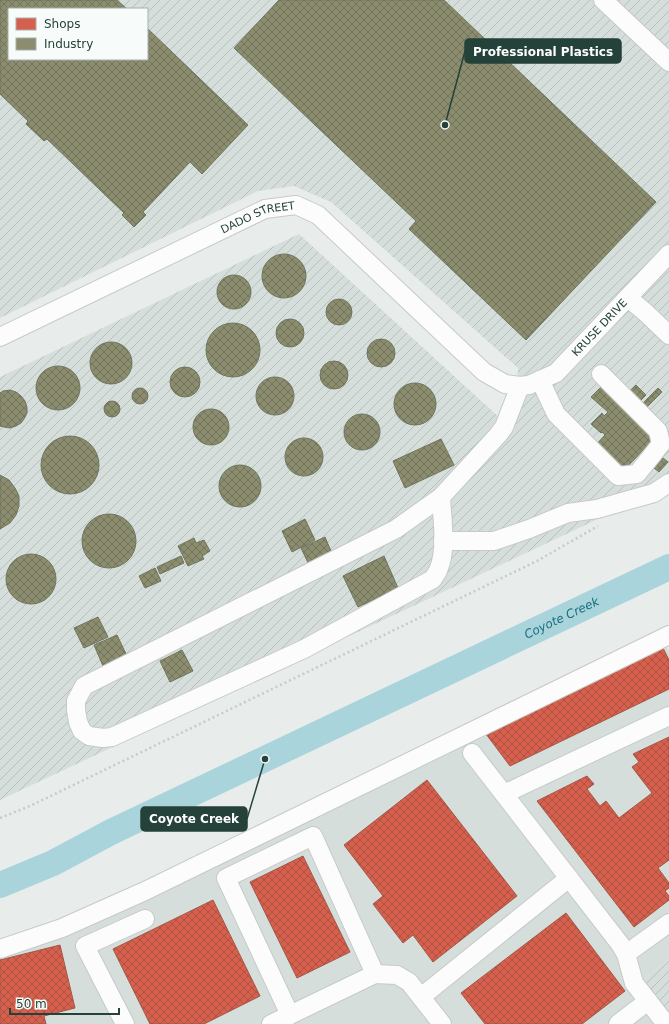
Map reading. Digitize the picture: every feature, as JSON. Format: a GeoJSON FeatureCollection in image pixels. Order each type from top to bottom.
{"type":"FeatureCollection","features":[{"type":"Feature","properties":{"kind":"street"},"geometry":{"type":"LineString","coordinates":[[603,0],[669,62]]}},
{"type":"Feature","properties":{"kind":"street","name":"DADO STREET"},"geometry":{"type":"LineString","coordinates":[[0,338],[265,208],[296,205],[318,215],[484,372],[504,384],[520,386]]}},
{"type":"Feature","properties":{"kind":"street","name":"KRUSE DRIVE"},"geometry":{"type":"LineString","coordinates":[[520,386],[529,385],[556,373],[669,254]]}},
{"type":"Feature","properties":{"kind":"street"},"geometry":{"type":"LineString","coordinates":[[628,298],[669,335]]}},
{"type":"Feature","properties":{"kind":"street"},"geometry":{"type":"LineString","coordinates":[[540,380],[556,414],[618,476],[637,474],[661,444],[658,431],[601,374]]}},
{"type":"Feature","properties":{"kind":"street"},"geometry":{"type":"LineString","coordinates":[[441,497],[443,541],[442,556],[439,569],[433,579],[304,649],[112,737],[103,738],[89,736],[82,731],[78,722],[76,701],[84,686],[396,529],[441,497],[504,427],[520,386]]}},
{"type":"Feature","properties":{"kind":"street"},"geometry":{"type":"LineString","coordinates":[[443,541],[494,541],[568,513],[597,509],[654,493],[669,483]]}},
{"type":"Feature","properties":{"kind":"street"},"geometry":{"type":"LineString","coordinates":[[0,949],[62,928],[145,891],[669,635]]}},
{"type":"Feature","properties":{"kind":"street"},"geometry":{"type":"LineString","coordinates":[[504,794],[669,716]]}},
{"type":"Feature","properties":{"kind":"street"},"geometry":{"type":"LineString","coordinates":[[472,752],[620,944],[626,954],[634,983],[666,1024]]}},
{"type":"Feature","properties":{"kind":"street"},"geometry":{"type":"LineString","coordinates":[[290,1015],[226,878],[313,836],[375,974]]}},
{"type":"Feature","properties":{"kind":"street"},"geometry":{"type":"LineString","coordinates":[[421,997],[569,878]]}},
{"type":"Feature","properties":{"kind":"street"},"geometry":{"type":"LineString","coordinates":[[125,1024],[85,946],[145,919]]}},
{"type":"Feature","properties":{"kind":"street"},"geometry":{"type":"LineString","coordinates":[[626,954],[669,923]]}},
{"type":"Feature","properties":{"kind":"street"},"geometry":{"type":"LineString","coordinates":[[271,1024],[375,974],[397,975],[409,982],[442,1024]]}},
{"type":"Feature","properties":{"kind":"street"},"geometry":{"type":"LineString","coordinates":[[618,1024],[648,1001]]}},
{"type":"Feature","properties":{"kind":"path"},"geometry":{"type":"LineString","coordinates":[[0,818],[30,806],[537,561],[597,526]]}},
{"type":"Feature","properties":{"kind":"shaded area"},"geometry":{"type":"Polygon","coordinates":[[[0,0],[669,0],[669,478],[594,521],[0,800],[0,377],[299,234],[514,431],[518,368],[331,202],[294,186],[258,191],[0,318],[0,0]]]}},
{"type":"Feature","properties":{"kind":"shaded area"},"geometry":{"type":"Polygon","coordinates":[[[665,645],[669,651],[669,960],[641,981],[669,1024],[0,1024],[0,955],[665,645]]]}},
{"type":"Feature","properties":{"kind":"shaded area"},"geometry":{"type":"Polygon","coordinates":[[[669,960],[669,1017],[641,981],[669,960]]]}},
{"type":"Feature","properties":{"kind":"building: Shops"},"geometry":{"type":"Polygon","coordinates":[[[663,648],[669,660],[669,689],[510,766],[486,734],[663,648]]]}},
{"type":"Feature","properties":{"kind":"building: Shops"},"geometry":{"type":"Polygon","coordinates":[[[669,737],[669,860],[658,868],[669,883],[669,888],[665,891],[669,896],[669,900],[634,927],[537,801],[587,776],[594,784],[587,789],[600,806],[606,801],[619,818],[652,793],[632,767],[639,762],[633,754],[669,737]]]}},
{"type":"Feature","properties":{"kind":"building: Shops"},"geometry":{"type":"Polygon","coordinates":[[[427,780],[517,896],[433,962],[413,935],[403,943],[373,904],[383,896],[344,845],[427,780]]]}},
{"type":"Feature","properties":{"kind":"building: Shops"},"geometry":{"type":"Polygon","coordinates":[[[303,856],[350,952],[297,978],[250,882],[303,856]]]}},
{"type":"Feature","properties":{"kind":"building: Shops"},"geometry":{"type":"Polygon","coordinates":[[[213,900],[260,996],[204,1024],[150,1024],[113,949],[213,900]]]}},
{"type":"Feature","properties":{"kind":"building: Shops"},"geometry":{"type":"Polygon","coordinates":[[[566,913],[625,991],[582,1024],[485,1024],[461,993],[566,913]]]}},
{"type":"Feature","properties":{"kind":"building: Shops"},"geometry":{"type":"Polygon","coordinates":[[[60,945],[75,1008],[44,1016],[46,1024],[0,1024],[0,960],[60,945]]]}},
{"type":"Feature","properties":{"kind":"building: Industry"},"geometry":{"type":"Polygon","coordinates":[[[0,0],[117,0],[126,8],[8,8],[8,60],[148,60],[148,29],[248,125],[202,174],[190,162],[143,212],[146,215],[134,227],[122,215],[124,213],[47,139],[44,141],[26,124],[28,121],[0,94],[0,0]]]}},
{"type":"Feature","properties":{"kind":"building: Industry"},"geometry":{"type":"Polygon","coordinates":[[[279,0],[444,0],[656,202],[526,340],[409,229],[416,221],[234,48],[279,0]]]}},
{"type":"Feature","properties":{"kind":"building: Industry"},"geometry":{"type":"Polygon","coordinates":[[[280,254],[288,254],[300,260],[306,272],[306,280],[300,292],[288,298],[280,298],[268,292],[262,280],[262,272],[268,260],[280,254]]]}},
{"type":"Feature","properties":{"kind":"building: Industry"},"geometry":{"type":"Polygon","coordinates":[[[234,275],[246,280],[251,292],[246,304],[234,309],[222,304],[217,292],[222,280],[234,275]]]}},
{"type":"Feature","properties":{"kind":"building: Industry"},"geometry":{"type":"Polygon","coordinates":[[[339,299],[348,303],[352,312],[348,321],[339,325],[330,321],[326,312],[330,303],[339,299]]]}},
{"type":"Feature","properties":{"kind":"building: Industry"},"geometry":{"type":"Polygon","coordinates":[[[290,319],[296,320],[300,323],[303,327],[303,339],[300,343],[296,346],[290,347],[284,346],[280,343],[277,339],[276,333],[277,327],[280,323],[284,320],[290,319]]]}},
{"type":"Feature","properties":{"kind":"building: Industry"},"geometry":{"type":"Polygon","coordinates":[[[233,323],[243,325],[252,331],[258,340],[260,350],[258,360],[252,369],[243,375],[233,377],[223,375],[214,369],[208,360],[206,350],[208,340],[214,331],[223,325],[233,323]]]}},
{"type":"Feature","properties":{"kind":"building: Industry"},"geometry":{"type":"Polygon","coordinates":[[[381,339],[391,343],[395,353],[391,363],[381,367],[371,363],[367,353],[371,343],[381,339]]]}},
{"type":"Feature","properties":{"kind":"building: Industry"},"geometry":{"type":"Polygon","coordinates":[[[111,342],[126,348],[132,363],[126,378],[111,384],[96,378],[90,363],[96,348],[111,342]]]}},
{"type":"Feature","properties":{"kind":"building: Industry"},"geometry":{"type":"Polygon","coordinates":[[[334,361],[344,365],[348,375],[344,385],[334,389],[324,385],[320,375],[324,365],[334,361]]]}},
{"type":"Feature","properties":{"kind":"building: Industry"},"geometry":{"type":"Polygon","coordinates":[[[54,366],[62,366],[67,367],[74,372],[79,379],[79,397],[74,404],[67,409],[54,410],[46,407],[39,400],[36,392],[36,384],[39,376],[46,369],[54,366]]]}},
{"type":"Feature","properties":{"kind":"building: Industry"},"geometry":{"type":"Polygon","coordinates":[[[185,367],[196,371],[200,382],[196,393],[185,397],[174,393],[170,382],[174,371],[185,367]]]}},
{"type":"Feature","properties":{"kind":"building: Industry"},"geometry":{"type":"Polygon","coordinates":[[[271,377],[279,377],[289,382],[293,389],[293,403],[289,410],[279,415],[271,415],[261,410],[259,407],[256,400],[256,392],[261,382],[264,380],[271,377]]]}},
{"type":"Feature","properties":{"kind":"building: Industry"},"geometry":{"type":"Polygon","coordinates":[[[415,383],[430,389],[436,404],[430,419],[415,425],[400,419],[394,404],[400,389],[415,383]]]}},
{"type":"Feature","properties":{"kind":"building: Industry"},"geometry":{"type":"Polygon","coordinates":[[[636,385],[646,395],[638,403],[628,393],[636,385]]]}},
{"type":"Feature","properties":{"kind":"building: Industry"},"geometry":{"type":"Polygon","coordinates":[[[602,386],[620,403],[619,404],[625,412],[654,439],[623,471],[596,445],[605,435],[591,424],[602,413],[604,416],[608,412],[591,397],[602,386]]]}},
{"type":"Feature","properties":{"kind":"building: Industry"},"geometry":{"type":"Polygon","coordinates":[[[137,388],[143,388],[148,393],[146,402],[143,404],[137,404],[132,399],[132,393],[137,388]]]}},
{"type":"Feature","properties":{"kind":"building: Industry"},"geometry":{"type":"Polygon","coordinates":[[[658,388],[662,392],[644,410],[640,406],[658,388]]]}},
{"type":"Feature","properties":{"kind":"building: Industry"},"geometry":{"type":"Polygon","coordinates":[[[10,390],[16,392],[25,401],[27,413],[21,423],[10,428],[0,426],[0,393],[10,390]]]}},
{"type":"Feature","properties":{"kind":"building: Industry"},"geometry":{"type":"Polygon","coordinates":[[[112,401],[118,403],[120,409],[118,415],[112,417],[106,415],[104,409],[106,403],[112,401]]]}},
{"type":"Feature","properties":{"kind":"building: Industry"},"geometry":{"type":"Polygon","coordinates":[[[215,409],[224,414],[228,420],[228,434],[224,440],[215,445],[207,445],[198,440],[194,434],[193,423],[198,414],[204,410],[215,409]]]}},
{"type":"Feature","properties":{"kind":"building: Industry"},"geometry":{"type":"Polygon","coordinates":[[[366,414],[375,419],[379,425],[379,439],[375,445],[366,450],[358,450],[349,445],[345,439],[344,428],[349,419],[355,415],[366,414]]]}},
{"type":"Feature","properties":{"kind":"building: Industry"},"geometry":{"type":"Polygon","coordinates":[[[70,436],[81,438],[91,444],[97,454],[99,465],[97,476],[91,486],[81,492],[70,494],[59,492],[49,486],[43,476],[41,465],[43,454],[49,444],[59,438],[70,436]]]}},
{"type":"Feature","properties":{"kind":"building: Industry"},"geometry":{"type":"Polygon","coordinates":[[[300,438],[308,438],[318,443],[322,450],[322,464],[318,471],[308,476],[300,476],[290,471],[288,468],[285,461],[285,453],[290,443],[293,441],[300,438]]]}},
{"type":"Feature","properties":{"kind":"building: Industry"},"geometry":{"type":"Polygon","coordinates":[[[441,439],[454,465],[405,488],[393,461],[441,439]]]}},
{"type":"Feature","properties":{"kind":"building: Industry"},"geometry":{"type":"Polygon","coordinates":[[[663,458],[668,462],[659,472],[654,468],[663,458]]]}},
{"type":"Feature","properties":{"kind":"building: Industry"},"geometry":{"type":"Polygon","coordinates":[[[240,465],[255,471],[261,486],[255,501],[240,507],[225,501],[219,486],[225,471],[240,465]]]}},
{"type":"Feature","properties":{"kind":"building: Industry"},"geometry":{"type":"Polygon","coordinates":[[[0,475],[9,480],[15,488],[19,496],[19,506],[16,515],[10,523],[0,529],[0,475]]]}},
{"type":"Feature","properties":{"kind":"building: Industry"},"geometry":{"type":"Polygon","coordinates":[[[109,514],[119,516],[128,522],[134,531],[136,541],[134,551],[128,560],[119,566],[109,568],[99,566],[90,560],[84,551],[82,541],[84,531],[90,522],[99,516],[109,514]]]}},
{"type":"Feature","properties":{"kind":"building: Industry"},"geometry":{"type":"Polygon","coordinates":[[[305,519],[315,540],[292,552],[282,531],[305,519]]]}},
{"type":"Feature","properties":{"kind":"building: Industry"},"geometry":{"type":"Polygon","coordinates":[[[325,537],[334,558],[311,569],[301,548],[325,537]]]}},
{"type":"Feature","properties":{"kind":"building: Industry"},"geometry":{"type":"Polygon","coordinates":[[[194,538],[196,543],[204,540],[210,551],[202,556],[204,559],[188,566],[178,546],[194,538]]]}},
{"type":"Feature","properties":{"kind":"building: Industry"},"geometry":{"type":"Polygon","coordinates":[[[31,554],[40,556],[49,561],[54,570],[56,579],[54,588],[49,597],[40,602],[31,604],[22,602],[13,597],[8,588],[6,579],[8,570],[13,561],[22,556],[31,554]]]}},
{"type":"Feature","properties":{"kind":"building: Industry"},"geometry":{"type":"Polygon","coordinates":[[[181,556],[184,563],[160,574],[157,567],[181,556]]]}},
{"type":"Feature","properties":{"kind":"building: Industry"},"geometry":{"type":"Polygon","coordinates":[[[384,556],[398,588],[358,607],[343,576],[384,556]]]}},
{"type":"Feature","properties":{"kind":"building: Industry"},"geometry":{"type":"Polygon","coordinates":[[[155,568],[161,581],[145,588],[139,576],[155,568]]]}},
{"type":"Feature","properties":{"kind":"building: Industry"},"geometry":{"type":"Polygon","coordinates":[[[98,617],[108,637],[84,648],[74,628],[98,617]]]}},
{"type":"Feature","properties":{"kind":"building: Industry"},"geometry":{"type":"Polygon","coordinates":[[[117,635],[127,656],[103,666],[94,645],[117,635]]]}},
{"type":"Feature","properties":{"kind":"building: Industry"},"geometry":{"type":"Polygon","coordinates":[[[182,650],[193,671],[170,682],[160,661],[182,650]]]}},
{"type":"Feature","properties":{"kind":"waterway","name":"Coyote Creek"},"geometry":{"type":"LineString","coordinates":[[0,885],[53,863],[111,832],[669,567]]}},
{"type":"Feature","properties":{"kind":"place","name":"Professional Plastics"},"geometry":{"type":"Point","coordinates":[445,125]}},
{"type":"Feature","properties":{"kind":"place","name":"Coyote Creek"},"geometry":{"type":"Point","coordinates":[265,759]}}]}
